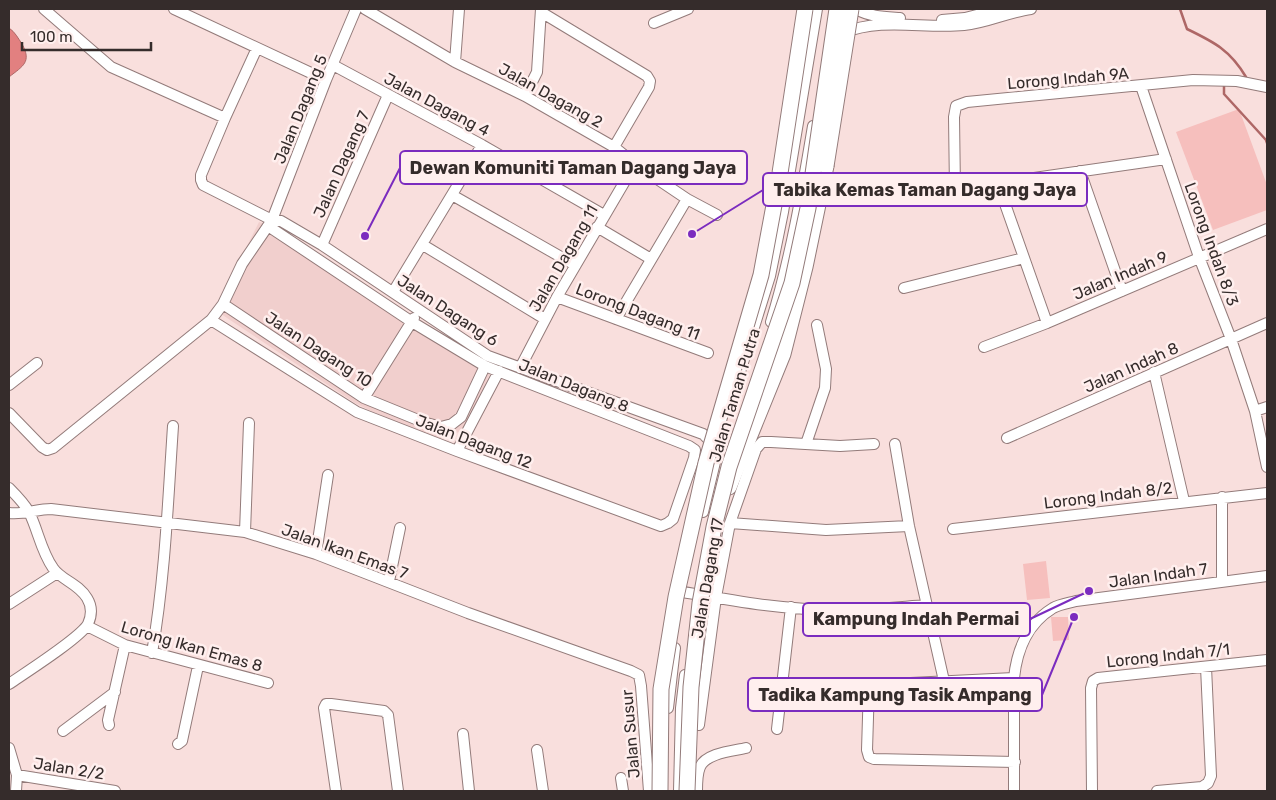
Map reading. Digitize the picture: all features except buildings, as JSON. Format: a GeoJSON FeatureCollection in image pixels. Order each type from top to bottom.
{"type":"FeatureCollection","features":[{"type":"Feature","properties":{"kind":"highway"},"geometry":{"type":"LineString","coordinates":[[660,791],[661,689],[676,597],[706,463],[761,275],[780,173],[805,9]]}},
{"type":"Feature","properties":{"kind":"highway"},"geometry":{"type":"LineString","coordinates":[[686,791],[691,687],[700,603],[714,527],[729,467],[792,283],[808,208],[837,9]]}},
{"type":"Feature","properties":{"kind":"highway"},"geometry":{"type":"LineString","coordinates":[[713,527],[783,354],[814,228],[859,10]]}},
{"type":"Feature","properties":{"kind":"highway"},"geometry":{"type":"LineString","coordinates":[[766,393],[784,314],[784,279]]}},
{"type":"Feature","properties":{"kind":"street"},"geometry":{"type":"LineString","coordinates":[[44,9],[111,67],[225,118]]}},
{"type":"Feature","properties":{"kind":"street"},"geometry":{"type":"LineString","coordinates":[[174,9],[326,80]]}},
{"type":"Feature","properties":{"kind":"street","name":"Jalan Dagang 5"},"geometry":{"type":"LineString","coordinates":[[270,223],[356,9]]}},
{"type":"Feature","properties":{"kind":"street","name":"Jalan Dagang 2"},"geometry":{"type":"LineString","coordinates":[[365,9],[455,62],[525,96],[614,147],[635,164],[687,199],[718,215]]}},
{"type":"Feature","properties":{"kind":"street"},"geometry":{"type":"LineString","coordinates":[[455,62],[459,9]]}},
{"type":"Feature","properties":{"kind":"street"},"geometry":{"type":"LineString","coordinates":[[654,23],[688,9]]}},
{"type":"Feature","properties":{"kind":"street","name":"Jalan Taman Putra"},"geometry":{"type":"LineString","coordinates":[[666,791],[668,696],[682,592],[723,429],[770,276],[783,212],[817,9]]}},
{"type":"Feature","properties":{"kind":"street","name":"Jalan Taman Putra"},"geometry":{"type":"LineString","coordinates":[[679,791],[681,708],[696,594],[728,467],[784,279],[796,222],[832,9]]}},
{"type":"Feature","properties":{"kind":"street"},"geometry":{"type":"LineString","coordinates":[[859,10],[875,17],[946,20],[965,18],[1000,9]]}},
{"type":"Feature","properties":{"kind":"street"},"geometry":{"type":"LineString","coordinates":[[827,39],[866,25],[947,27],[967,25],[1031,9]]}},
{"type":"Feature","properties":{"kind":"street"},"geometry":{"type":"LineString","coordinates":[[525,96],[538,72],[541,10],[647,76],[650,80],[649,87],[614,147]]}},
{"type":"Feature","properties":{"kind":"street"},"geometry":{"type":"LineString","coordinates":[[9,413],[42,447],[47,450],[54,448],[212,320],[223,304],[242,264],[270,223],[203,185],[201,175],[257,48]]}},
{"type":"Feature","properties":{"kind":"street","name":"Jalan Dagang 4"},"geometry":{"type":"LineString","coordinates":[[333,65],[482,145],[604,215]]}},
{"type":"Feature","properties":{"kind":"street","name":"Lorong Indah 9A"},"geometry":{"type":"LineString","coordinates":[[955,190],[954,117],[956,106],[967,102],[1193,80],[1237,81],[1267,87]]}},
{"type":"Feature","properties":{"kind":"street","name":"Lorong Indah 8/3"},"geometry":{"type":"LineString","coordinates":[[1141,86],[1199,258],[1231,339],[1255,411],[1267,467]]}},
{"type":"Feature","properties":{"kind":"street","name":"Jalan Dagang 7"},"geometry":{"type":"LineString","coordinates":[[322,246],[388,95]]}},
{"type":"Feature","properties":{"kind":"street"},"geometry":{"type":"LineString","coordinates":[[393,292],[482,145]]}},
{"type":"Feature","properties":{"kind":"street"},"geometry":{"type":"LineString","coordinates":[[888,199],[1166,159]]}},
{"type":"Feature","properties":{"kind":"street","name":"Jalan Dagang 11"},"geometry":{"type":"LineString","coordinates":[[520,368],[575,265],[635,164]]}},
{"type":"Feature","properties":{"kind":"street"},"geometry":{"type":"LineString","coordinates":[[1080,171],[1122,291]]}},
{"type":"Feature","properties":{"kind":"street"},"geometry":{"type":"LineString","coordinates":[[998,184],[1047,323]]}},
{"type":"Feature","properties":{"kind":"street"},"geometry":{"type":"LineString","coordinates":[[452,196],[575,265]]}},
{"type":"Feature","properties":{"kind":"street"},"geometry":{"type":"LineString","coordinates":[[616,319],[687,199]]}},
{"type":"Feature","properties":{"kind":"street","name":"Jalan Dagang 6"},"geometry":{"type":"LineString","coordinates":[[270,223],[281,221],[322,246],[488,356],[703,434]]}},
{"type":"Feature","properties":{"kind":"street","name":"Jalan Dagang 8"},"geometry":{"type":"LineString","coordinates":[[270,223],[412,322],[485,366],[695,450]]}},
{"type":"Feature","properties":{"kind":"street"},"geometry":{"type":"LineString","coordinates":[[597,227],[651,260]]}},
{"type":"Feature","properties":{"kind":"street","name":"Jalan Indah 9"},"geometry":{"type":"LineString","coordinates":[[984,347],[1047,323],[1267,229]]}},
{"type":"Feature","properties":{"kind":"street"},"geometry":{"type":"LineString","coordinates":[[423,245],[545,319]]}},
{"type":"Feature","properties":{"kind":"street"},"geometry":{"type":"LineString","coordinates":[[904,288],[1024,258]]}},
{"type":"Feature","properties":{"kind":"street","name":"Lorong Dagang 11"},"geometry":{"type":"LineString","coordinates":[[557,297],[708,353]]}},
{"type":"Feature","properties":{"kind":"street","name":"Jalan Dagang 10"},"geometry":{"type":"LineString","coordinates":[[223,304],[364,398],[441,427],[452,424],[461,417],[485,366]]}},
{"type":"Feature","properties":{"kind":"street"},"geometry":{"type":"LineString","coordinates":[[364,398],[419,311]]}},
{"type":"Feature","properties":{"kind":"street","name":"Jalan Dagang 12"},"geometry":{"type":"LineString","coordinates":[[212,320],[358,412],[457,451],[661,526],[673,519],[695,450]]}},
{"type":"Feature","properties":{"kind":"street","name":"Jalan Indah 8"},"geometry":{"type":"LineString","coordinates":[[1007,438],[1267,323]]}},
{"type":"Feature","properties":{"kind":"street"},"geometry":{"type":"LineString","coordinates":[[817,325],[826,369],[825,388],[806,444],[874,444]]}},
{"type":"Feature","properties":{"kind":"street"},"geometry":{"type":"LineString","coordinates":[[9,385],[38,363]]}},
{"type":"Feature","properties":{"kind":"street"},"geometry":{"type":"LineString","coordinates":[[457,451],[499,371]]}},
{"type":"Feature","properties":{"kind":"street"},"geometry":{"type":"LineString","coordinates":[[1154,372],[1184,501]]}},
{"type":"Feature","properties":{"kind":"street"},"geometry":{"type":"LineString","coordinates":[[1255,411],[1267,407]]}},
{"type":"Feature","properties":{"kind":"street"},"geometry":{"type":"LineString","coordinates":[[245,532],[250,423]]}},
{"type":"Feature","properties":{"kind":"street"},"geometry":{"type":"LineString","coordinates":[[152,653],[167,522],[173,426]]}},
{"type":"Feature","properties":{"kind":"street"},"geometry":{"type":"LineString","coordinates":[[703,434],[723,429]]}},
{"type":"Feature","properties":{"kind":"street"},"geometry":{"type":"LineString","coordinates":[[703,434],[712,443],[717,453]]}},
{"type":"Feature","properties":{"kind":"street","name":"Jalan Dagang 17"},"geometry":{"type":"LineString","coordinates":[[699,725],[716,597],[730,523],[756,449],[762,442],[806,444]]}},
{"type":"Feature","properties":{"kind":"street"},"geometry":{"type":"LineString","coordinates":[[895,444],[909,526],[944,682]]}},
{"type":"Feature","properties":{"kind":"street"},"geometry":{"type":"LineString","coordinates":[[316,554],[328,475]]}},
{"type":"Feature","properties":{"kind":"street"},"geometry":{"type":"LineString","coordinates":[[9,488],[29,512],[48,559],[57,573],[71,581],[87,598],[91,610],[91,617],[87,626],[70,641],[9,684]]}},
{"type":"Feature","properties":{"kind":"street","name":"Lorong Indah 8/2"},"geometry":{"type":"LineString","coordinates":[[953,529],[1184,501],[1267,493]]}},
{"type":"Feature","properties":{"kind":"street"},"geometry":{"type":"LineString","coordinates":[[1222,497],[1222,581]]}},
{"type":"Feature","properties":{"kind":"street","name":"Jalan Ikan Emas 7"},"geometry":{"type":"LineString","coordinates":[[9,513],[51,509],[245,532],[316,554],[468,613],[639,675]]}},
{"type":"Feature","properties":{"kind":"street"},"geometry":{"type":"LineString","coordinates":[[730,523],[826,530],[909,526]]}},
{"type":"Feature","properties":{"kind":"street"},"geometry":{"type":"LineString","coordinates":[[389,582],[400,528]]}},
{"type":"Feature","properties":{"kind":"street"},"geometry":{"type":"LineString","coordinates":[[9,604],[46,578],[57,573]]}},
{"type":"Feature","properties":{"kind":"street","name":"Jalan Indah 7"},"geometry":{"type":"LineString","coordinates":[[1014,678],[1020,646],[1028,632],[1039,619],[1054,608],[1076,601],[1267,576]]}},
{"type":"Feature","properties":{"kind":"street"},"geometry":{"type":"LineString","coordinates":[[682,592],[791,608],[844,610],[927,605]]}},
{"type":"Feature","properties":{"kind":"street"},"geometry":{"type":"LineString","coordinates":[[777,729],[791,608]]}},
{"type":"Feature","properties":{"kind":"street","name":"Lorong Ikan Emas 8"},"geometry":{"type":"LineString","coordinates":[[87,626],[125,645],[198,666],[268,683]]}},
{"type":"Feature","properties":{"kind":"street"},"geometry":{"type":"LineString","coordinates":[[109,725],[108,720],[125,645]]}},
{"type":"Feature","properties":{"kind":"street","name":"Lorong Indah 7/1"},"geometry":{"type":"LineString","coordinates":[[1092,791],[1091,688],[1093,681],[1098,678],[1267,660]]}},
{"type":"Feature","properties":{"kind":"street"},"geometry":{"type":"LineString","coordinates":[[178,744],[182,741],[198,666]]}},
{"type":"Feature","properties":{"kind":"street"},"geometry":{"type":"LineString","coordinates":[[1156,791],[1202,787],[1208,783],[1211,776],[1206,667]]}},
{"type":"Feature","properties":{"kind":"street","name":"Jalan Susur"},"geometry":{"type":"LineString","coordinates":[[639,675],[649,791]]}},
{"type":"Feature","properties":{"kind":"street"},"geometry":{"type":"LineString","coordinates":[[783,684],[869,685],[1014,678],[1014,791]]}},
{"type":"Feature","properties":{"kind":"street"},"geometry":{"type":"LineString","coordinates":[[869,685],[867,750],[869,756],[874,759],[1015,762]]}},
{"type":"Feature","properties":{"kind":"street"},"geometry":{"type":"LineString","coordinates":[[63,731],[114,692]]}},
{"type":"Feature","properties":{"kind":"street"},"geometry":{"type":"LineString","coordinates":[[336,791],[324,708],[326,704],[384,711],[388,715],[398,791]]}},
{"type":"Feature","properties":{"kind":"street"},"geometry":{"type":"LineString","coordinates":[[463,734],[469,791]]}},
{"type":"Feature","properties":{"kind":"street"},"geometry":{"type":"LineString","coordinates":[[9,748],[17,775],[16,791]]}},
{"type":"Feature","properties":{"kind":"street"},"geometry":{"type":"LineString","coordinates":[[697,791],[699,768],[703,762],[717,755],[746,748]]}},
{"type":"Feature","properties":{"kind":"street"},"geometry":{"type":"LineString","coordinates":[[537,750],[543,791]]}},
{"type":"Feature","properties":{"kind":"street","name":"Jalan 2/2"},"geometry":{"type":"LineString","coordinates":[[17,775],[116,791]]}},
{"type":"Feature","properties":{"kind":"street"},"geometry":{"type":"LineString","coordinates":[[621,778],[623,791]]}},
{"type":"Feature","properties":{"kind":"shaded area"},"geometry":{"type":"Polygon","coordinates":[[[9,28],[15,33],[22,44],[26,59],[22,66],[9,77],[9,28]]]}},
{"type":"Feature","properties":{"kind":"shaded area"},"geometry":{"type":"Polygon","coordinates":[[[1239,109],[1267,185],[1267,210],[1213,230],[1176,132],[1239,109]]]}},
{"type":"Feature","properties":{"kind":"shaded area"},"geometry":{"type":"Polygon","coordinates":[[[259,222],[278,227],[425,324],[494,365],[466,425],[457,433],[440,438],[420,432],[369,410],[355,403],[215,310],[259,222]]]}},
{"type":"Feature","properties":{"kind":"shaded area"},"geometry":{"type":"Polygon","coordinates":[[[1046,561],[1050,598],[1027,600],[1023,564],[1046,561]]]}},
{"type":"Feature","properties":{"kind":"shaded area"},"geometry":{"type":"Polygon","coordinates":[[[1051,617],[1068,617],[1069,640],[1053,641],[1051,617]]]}},
{"type":"Feature","properties":{"kind":"waterway"},"geometry":{"type":"LineString","coordinates":[[1180,9],[1187,29],[1205,38],[1227,53],[1240,68],[1246,77],[1245,79]]}},
{"type":"Feature","properties":{"kind":"waterway"},"geometry":{"type":"LineString","coordinates":[[1224,84],[1224,94],[1267,143]]}},
{"type":"Feature","properties":{"kind":"place","name":"Tabika Kemas Taman Dagang Jaya"},"geometry":{"type":"Point","coordinates":[692,234]}},
{"type":"Feature","properties":{"kind":"place","name":"Dewan Komuniti Taman Dagang Jaya"},"geometry":{"type":"Point","coordinates":[365,236]}},
{"type":"Feature","properties":{"kind":"place","name":"Kampung Indah Permai"},"geometry":{"type":"Point","coordinates":[1089,591]}},
{"type":"Feature","properties":{"kind":"place","name":"Tadika Kampung Tasik Ampang"},"geometry":{"type":"Point","coordinates":[1074,617]}}]}
